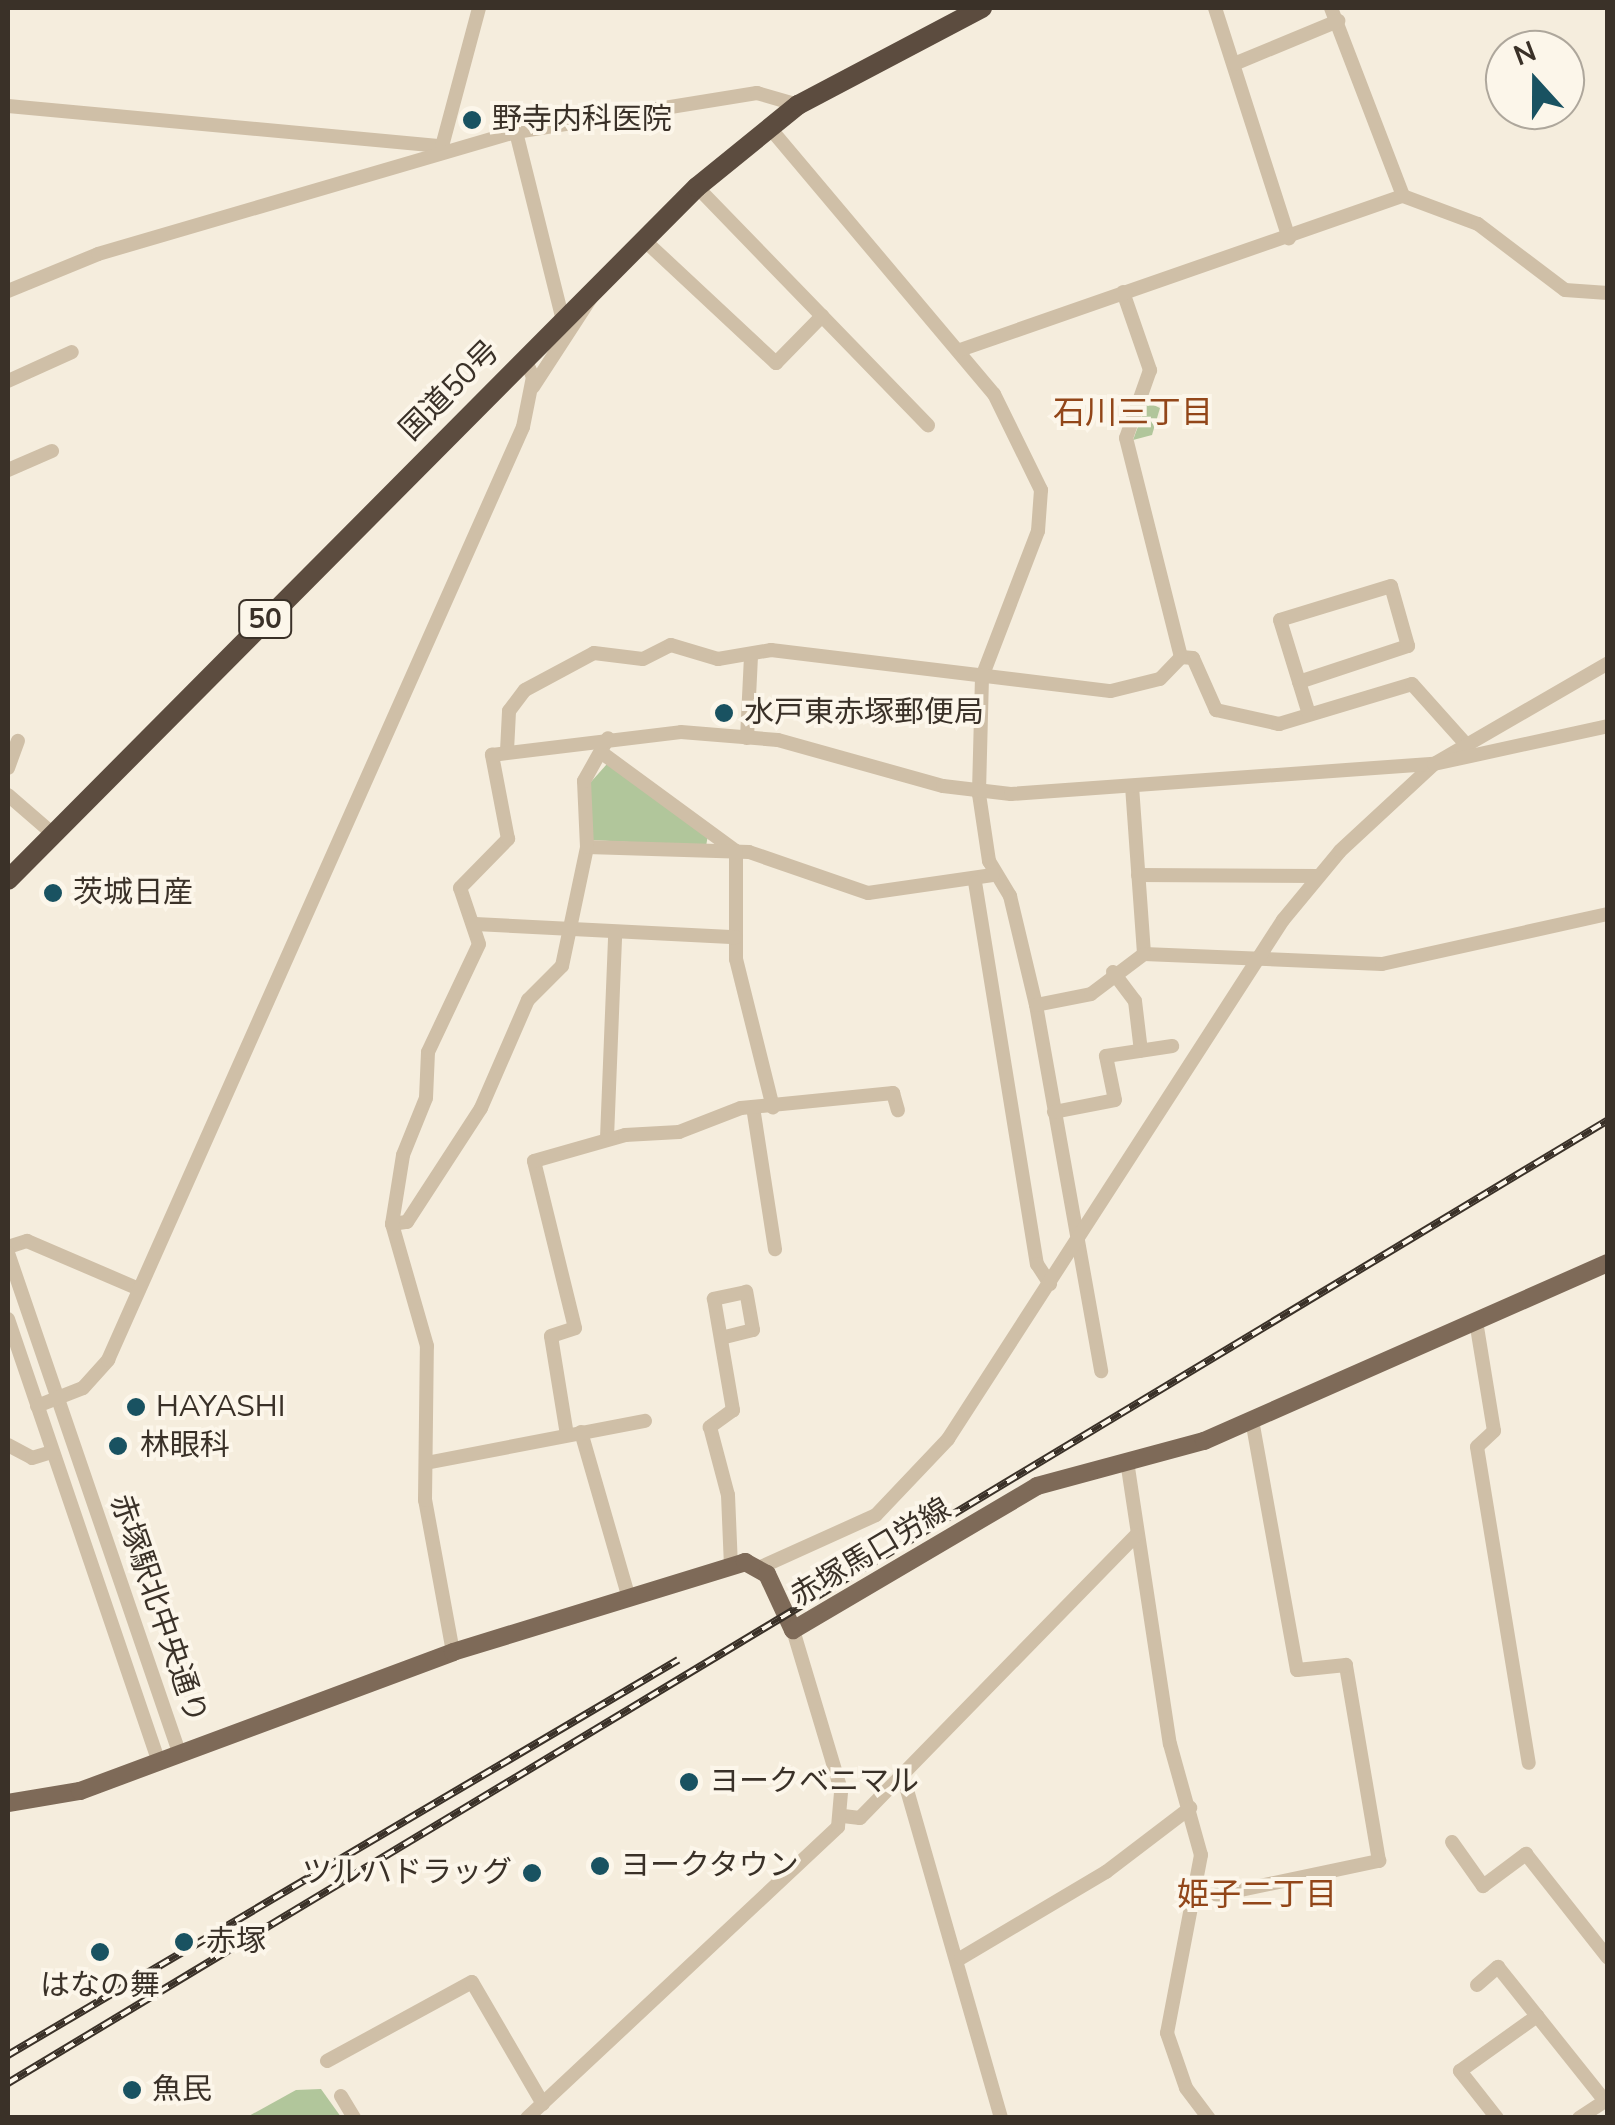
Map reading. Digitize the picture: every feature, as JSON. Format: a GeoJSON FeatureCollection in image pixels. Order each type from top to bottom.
{"type":"FeatureCollection","features":[{"type":"Feature","properties":{"kind":"highway","name":"国道50号"},"geometry":{"type":"LineString","coordinates":[[8,880],[696,187],[798,105],[982,8]]}},
{"type":"Feature","properties":{"kind":"main road","name":"赤塚馬口労線"},"geometry":{"type":"LineString","coordinates":[[8,1803],[80,1791],[454,1652],[731,1566],[761,1567],[793,1630],[1037,1486],[1252,1419],[1608,1262]]}},
{"type":"Feature","properties":{"kind":"street"},"geometry":{"type":"LineString","coordinates":[[440,148],[479,8]]}},
{"type":"Feature","properties":{"kind":"street"},"geometry":{"type":"LineString","coordinates":[[1216,8],[1289,238]]}},
{"type":"Feature","properties":{"kind":"street"},"geometry":{"type":"LineString","coordinates":[[1234,64],[1334,14],[1403,196]]}},
{"type":"Feature","properties":{"kind":"street"},"geometry":{"type":"LineString","coordinates":[[8,291],[98,254],[440,148],[757,93],[798,105]]}},
{"type":"Feature","properties":{"kind":"street"},"geometry":{"type":"LineString","coordinates":[[8,106],[440,148]]}},
{"type":"Feature","properties":{"kind":"street"},"geometry":{"type":"LineString","coordinates":[[768,127],[994,394],[1041,490],[1038,531],[982,677],[979,794],[993,875],[1010,896],[1036,1005],[1075,1246],[1101,1370]]}},
{"type":"Feature","properties":{"kind":"street"},"geometry":{"type":"LineString","coordinates":[[516,132],[563,320]]}},
{"type":"Feature","properties":{"kind":"street"},"geometry":{"type":"LineString","coordinates":[[696,187],[928,425]]}},
{"type":"Feature","properties":{"kind":"street"},"geometry":{"type":"LineString","coordinates":[[960,350],[1403,196],[1478,224],[1565,290],[1608,293]]}},
{"type":"Feature","properties":{"kind":"street"},"geometry":{"type":"LineString","coordinates":[[644,238],[776,363],[822,316]]}},
{"type":"Feature","properties":{"kind":"street"},"geometry":{"type":"LineString","coordinates":[[37,1406],[100,1374],[532,395],[586,316],[594,290]]}},
{"type":"Feature","properties":{"kind":"street"},"geometry":{"type":"LineString","coordinates":[[1123,292],[1150,370],[1126,438],[1180,658]]}},
{"type":"Feature","properties":{"kind":"street"},"geometry":{"type":"LineString","coordinates":[[8,381],[72,352]]}},
{"type":"Feature","properties":{"kind":"street"},"geometry":{"type":"LineString","coordinates":[[524,359],[532,395]]}},
{"type":"Feature","properties":{"kind":"street"},"geometry":{"type":"LineString","coordinates":[[496,387],[532,395]]}},
{"type":"Feature","properties":{"kind":"street"},"geometry":{"type":"LineString","coordinates":[[8,470],[52,451]]}},
{"type":"Feature","properties":{"kind":"street"},"geometry":{"type":"LineString","coordinates":[[1299,682],[1408,646],[1391,586],[1280,620],[1299,682],[1309,714]]}},
{"type":"Feature","properties":{"kind":"street"},"geometry":{"type":"LineString","coordinates":[[507,751],[508,711],[525,690],[594,653],[643,659],[670,646],[718,660],[751,654],[1112,691],[1160,680],[1180,658],[1192,658],[1216,710],[1266,725],[1412,684],[1465,743]]}},
{"type":"Feature","properties":{"kind":"street"},"geometry":{"type":"LineString","coordinates":[[747,738],[751,654]]}},
{"type":"Feature","properties":{"kind":"street"},"geometry":{"type":"LineString","coordinates":[[761,1567],[889,1503],[969,1410],[1256,962],[1318,876],[1434,764],[1608,662]]}},
{"type":"Feature","properties":{"kind":"street"},"geometry":{"type":"LineString","coordinates":[[454,1652],[426,1463],[428,1346],[392,1224],[403,1155],[426,1098],[428,1052],[479,944],[460,888],[508,839],[492,754],[608,738],[747,738],[979,794],[1434,764],[1608,726]]}},
{"type":"Feature","properties":{"kind":"street"},"geometry":{"type":"LineString","coordinates":[[392,1224],[407,1222],[480,1108],[528,1000],[562,966],[588,846],[584,781],[608,738]]}},
{"type":"Feature","properties":{"kind":"street"},"geometry":{"type":"LineString","coordinates":[[8,768],[18,742]]}},
{"type":"Feature","properties":{"kind":"street"},"geometry":{"type":"LineString","coordinates":[[602,753],[736,851]]}},
{"type":"Feature","properties":{"kind":"street"},"geometry":{"type":"LineString","coordinates":[[1132,786],[1144,954]]}},
{"type":"Feature","properties":{"kind":"street"},"geometry":{"type":"LineString","coordinates":[[8,795],[53,834]]}},
{"type":"Feature","properties":{"kind":"street"},"geometry":{"type":"LineString","coordinates":[[588,846],[736,851],[868,893],[975,882],[993,875]]}},
{"type":"Feature","properties":{"kind":"street"},"geometry":{"type":"LineString","coordinates":[[736,851],[736,936],[773,1107]]}},
{"type":"Feature","properties":{"kind":"street"},"geometry":{"type":"LineString","coordinates":[[1138,875],[1318,876]]}},
{"type":"Feature","properties":{"kind":"street"},"geometry":{"type":"LineString","coordinates":[[975,882],[1037,1264],[1050,1284]]}},
{"type":"Feature","properties":{"kind":"street"},"geometry":{"type":"LineString","coordinates":[[1036,1005],[1091,994],[1113,972],[1144,954],[1256,962],[1382,964],[1608,914]]}},
{"type":"Feature","properties":{"kind":"street"},"geometry":{"type":"LineString","coordinates":[[475,924],[570,926],[615,936],[736,936]]}},
{"type":"Feature","properties":{"kind":"street"},"geometry":{"type":"LineString","coordinates":[[608,1138],[615,936]]}},
{"type":"Feature","properties":{"kind":"street"},"geometry":{"type":"LineString","coordinates":[[1113,972],[1135,1002],[1142,1051]]}},
{"type":"Feature","properties":{"kind":"street"},"geometry":{"type":"LineString","coordinates":[[1054,1112],[1115,1100],[1106,1056],[1172,1046]]}},
{"type":"Feature","properties":{"kind":"street"},"geometry":{"type":"LineString","coordinates":[[630,1598],[574,1433],[551,1336],[575,1328],[534,1161],[608,1138],[680,1132],[753,1108],[893,1092],[898,1110]]}},
{"type":"Feature","properties":{"kind":"street"},"geometry":{"type":"LineString","coordinates":[[753,1108],[775,1249]]}},
{"type":"Feature","properties":{"kind":"street"},"geometry":{"type":"LineString","coordinates":[[8,1250],[26,1241],[139,1289]]}},
{"type":"Feature","properties":{"kind":"street","name":"赤塚駅北中央通り"},"geometry":{"type":"LineString","coordinates":[[8,1250],[180,1755]]}},
{"type":"Feature","properties":{"kind":"street","name":"赤塚駅北中央通り"},"geometry":{"type":"LineString","coordinates":[[8,1320],[159,1763]]}},
{"type":"Feature","properties":{"kind":"street"},"geometry":{"type":"LineString","coordinates":[[1476,1321],[1494,1430],[1477,1447],[1529,1763]]}},
{"type":"Feature","properties":{"kind":"street"},"geometry":{"type":"LineString","coordinates":[[722,1338],[734,1410],[710,1427],[728,1495],[731,1566]]}},
{"type":"Feature","properties":{"kind":"street"},"geometry":{"type":"LineString","coordinates":[[1217,1894],[1379,1861],[1346,1665],[1297,1670],[1252,1419]]}},
{"type":"Feature","properties":{"kind":"street"},"geometry":{"type":"LineString","coordinates":[[426,1463],[646,1421]]}},
{"type":"Feature","properties":{"kind":"street"},"geometry":{"type":"LineString","coordinates":[[8,1445],[32,1458],[52,1452]]}},
{"type":"Feature","properties":{"kind":"street"},"geometry":{"type":"LineString","coordinates":[[1127,1461],[1170,1744],[1190,1808],[1200,1884],[1170,1988],[1167,2032],[1186,2088],[1209,2118]]}},
{"type":"Feature","properties":{"kind":"street"},"geometry":{"type":"LineString","coordinates":[[843,1816],[860,1818],[1136,1535]]}},
{"type":"Feature","properties":{"kind":"street"},"geometry":{"type":"LineString","coordinates":[[793,1630],[843,1816]]}},
{"type":"Feature","properties":{"kind":"street"},"geometry":{"type":"LineString","coordinates":[[903,1776],[961,1958],[1002,2118]]}},
{"type":"Feature","properties":{"kind":"street"},"geometry":{"type":"LineString","coordinates":[[961,1958],[1106,1872],[1190,1808]]}},
{"type":"Feature","properties":{"kind":"street"},"geometry":{"type":"LineString","coordinates":[[527,2118],[843,1816]]}},
{"type":"Feature","properties":{"kind":"street"},"geometry":{"type":"LineString","coordinates":[[1452,1842],[1482,1886],[1526,1854],[1608,1958]]}},
{"type":"Feature","properties":{"kind":"street"},"geometry":{"type":"LineString","coordinates":[[1476,1984],[1498,1968],[1606,2100],[1579,2118]]}},
{"type":"Feature","properties":{"kind":"street"},"geometry":{"type":"LineString","coordinates":[[327,2062],[472,1982],[543,2104]]}},
{"type":"Feature","properties":{"kind":"street"},"geometry":{"type":"LineString","coordinates":[[1497,2118],[1460,2071],[1537,2016]]}},
{"type":"Feature","properties":{"kind":"street"},"geometry":{"type":"LineString","coordinates":[[342,2096],[354,2118]]}},
{"type":"Feature","properties":{"kind":"green space"},"geometry":{"type":"Polygon","coordinates":[[[1147,402],[1160,408],[1152,435],[1133,440],[1147,402]]]}},
{"type":"Feature","properties":{"kind":"green space"},"geometry":{"type":"Polygon","coordinates":[[[607,764],[708,835],[706,846],[591,840],[590,783],[607,764]]]}},
{"type":"Feature","properties":{"kind":"green space"},"geometry":{"type":"Polygon","coordinates":[[[321,2089],[341,2117],[247,2117],[296,2090],[321,2089]]]}},
{"type":"Feature","properties":{"kind":"railway"},"geometry":{"type":"LineString","coordinates":[[8,2083],[1608,1120]]}},
{"type":"Feature","properties":{"kind":"railway"},"geometry":{"type":"LineString","coordinates":[[8,2055],[678,1660]]}},
{"type":"Feature","properties":{"kind":"place","name":"野寺内科医院"},"geometry":{"type":"Point","coordinates":[472,120]}},
{"type":"Feature","properties":{"kind":"place","name":"水戸東赤塚郵便局"},"geometry":{"type":"Point","coordinates":[724,713]}},
{"type":"Feature","properties":{"kind":"place","name":"茨城日産"},"geometry":{"type":"Point","coordinates":[53,893]}},
{"type":"Feature","properties":{"kind":"place","name":"HAYASHI"},"geometry":{"type":"Point","coordinates":[136,1407]}},
{"type":"Feature","properties":{"kind":"place","name":"林眼科"},"geometry":{"type":"Point","coordinates":[118,1446]}},
{"type":"Feature","properties":{"kind":"place","name":"ヨークベニマル"},"geometry":{"type":"Point","coordinates":[689,1782]}},
{"type":"Feature","properties":{"kind":"place","name":"ヨークタウン"},"geometry":{"type":"Point","coordinates":[600,1866]}},
{"type":"Feature","properties":{"kind":"place","name":"ツルハドラッグ"},"geometry":{"type":"Point","coordinates":[532,1873]}},
{"type":"Feature","properties":{"kind":"place","name":"赤塚"},"geometry":{"type":"Point","coordinates":[184,1942]}},
{"type":"Feature","properties":{"kind":"place","name":"はなの舞"},"geometry":{"type":"Point","coordinates":[100,1952]}},
{"type":"Feature","properties":{"kind":"place","name":"魚民"},"geometry":{"type":"Point","coordinates":[132,2090]}},
{"type":"Feature","properties":{"kind":"district","name":"石川三丁目"},"geometry":{"type":"Point","coordinates":[1133,413]}},
{"type":"Feature","properties":{"kind":"district","name":"姫子二丁目"},"geometry":{"type":"Point","coordinates":[1257,1895]}}]}
